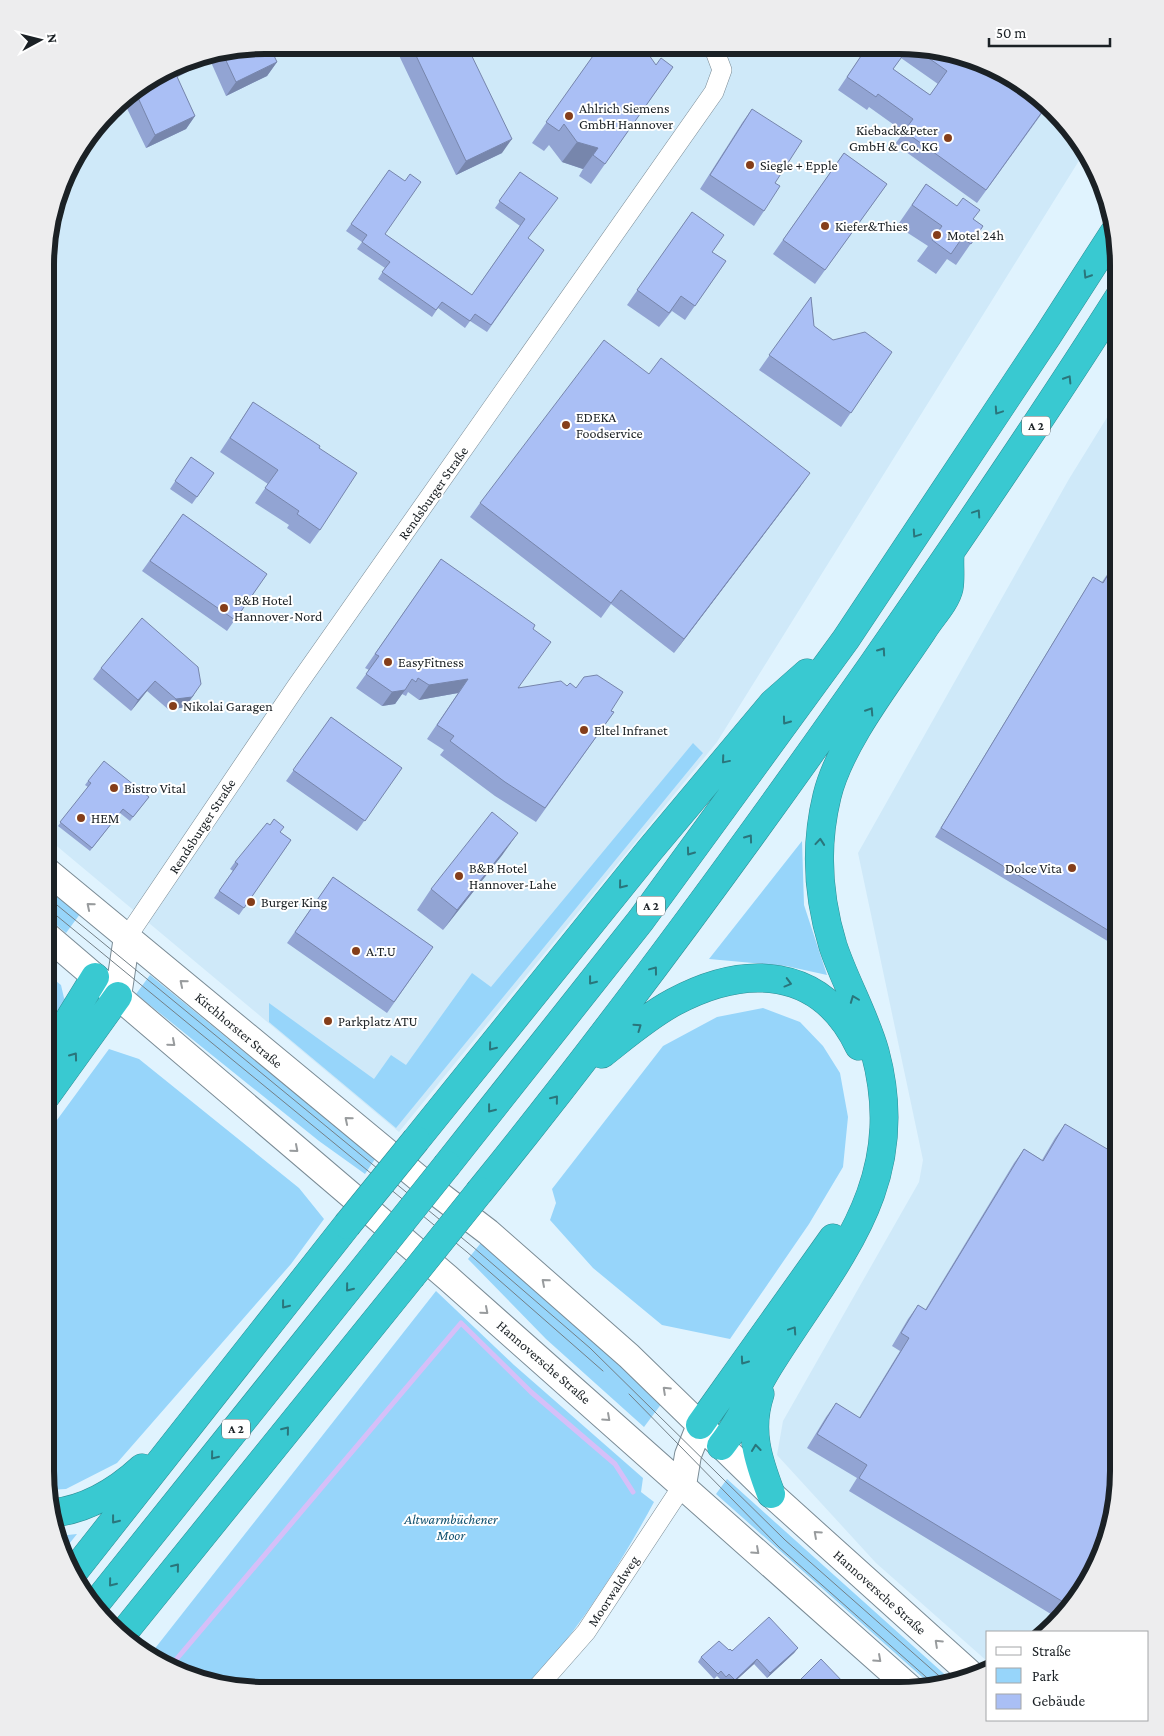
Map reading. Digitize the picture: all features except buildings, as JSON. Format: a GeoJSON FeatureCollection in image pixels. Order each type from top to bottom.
{"type":"FeatureCollection","features":[{"type":"Feature","properties":{"kind":"highway","name":"A 2"},"geometry":{"type":"LineString","coordinates":[[98,1601],[641,920],[846,639],[1043,344],[1109,241]]}},
{"type":"Feature","properties":{"kind":"highway","name":"A 2"},"geometry":{"type":"LineString","coordinates":[[126,1630],[572,1078],[670,950],[950,554],[1062,388],[1110,311]]}},
{"type":"Feature","properties":{"kind":"highway"},"geometry":{"type":"LineString","coordinates":[[721,1446],[733,1432],[769,1366],[819,1291],[856,1230],[872,1193],[879,1170],[883,1139],[883,1104],[874,1050],[834,946],[822,897],[819,844],[828,794],[843,752],[949,590],[950,554]]}},
{"type":"Feature","properties":{"kind":"highway"},"geometry":{"type":"LineString","coordinates":[[77,1567],[347,1225],[649,851],[773,703],[846,639]]}},
{"type":"Feature","properties":{"kind":"highway"},"geometry":{"type":"LineString","coordinates":[[54,1043],[95,977]]}},
{"type":"Feature","properties":{"kind":"highway"},"geometry":{"type":"LineString","coordinates":[[572,1078],[673,1003],[708,986],[741,980],[774,979],[808,988],[831,1004],[849,1026],[862,1054],[873,1106],[873,1138],[869,1168],[859,1197],[844,1224],[802,1278],[700,1425]]}},
{"type":"Feature","properties":{"kind":"highway"},"geometry":{"type":"LineString","coordinates":[[54,1085],[118,996]]}},
{"type":"Feature","properties":{"kind":"highway"},"geometry":{"type":"LineString","coordinates":[[769,1366],[757,1403],[755,1445],[771,1494]]}},
{"type":"Feature","properties":{"kind":"highway"},"geometry":{"type":"LineString","coordinates":[[58,1512],[70,1511],[96,1501],[115,1490],[153,1458],[199,1413]]}},
{"type":"Feature","properties":{"kind":"main road","name":"Kirchhorster Straße"},"geometry":{"type":"LineString","coordinates":[[54,877],[433,1190]]}},
{"type":"Feature","properties":{"kind":"main road"},"geometry":{"type":"LineString","coordinates":[[95,977],[127,937]]}},
{"type":"Feature","properties":{"kind":"main road"},"geometry":{"type":"LineString","coordinates":[[118,996],[127,937]]}},
{"type":"Feature","properties":{"kind":"main road"},"geometry":{"type":"LineString","coordinates":[[54,942],[118,996]]}},
{"type":"Feature","properties":{"kind":"main road","name":"Hannoversche Straße"},"geometry":{"type":"LineString","coordinates":[[118,996],[404,1240],[683,1485],[903,1682]]}},
{"type":"Feature","properties":{"kind":"main road","name":"Hannoversche Straße"},"geometry":{"type":"LineString","coordinates":[[433,1190],[488,1232],[629,1356],[771,1494],[967,1671]]}},
{"type":"Feature","properties":{"kind":"main road"},"geometry":{"type":"LineString","coordinates":[[683,1485],[688,1455],[700,1425]]}},
{"type":"Feature","properties":{"kind":"main road"},"geometry":{"type":"LineString","coordinates":[[683,1485],[721,1446]]}},
{"type":"Feature","properties":{"kind":"street","name":"Rendsburger Straße"},"geometry":{"type":"LineString","coordinates":[[127,937],[296,687],[714,92],[722,70],[716,54]]}},
{"type":"Feature","properties":{"kind":"street","name":"Moorwaldweg"},"geometry":{"type":"LineString","coordinates":[[542,1682],[586,1632],[683,1485]]}},
{"type":"Feature","properties":{"kind":"shaded area"},"geometry":{"type":"Polygon","coordinates":[[[251,54],[913,54],[954,61],[980,70],[1005,82],[1038,106],[1067,136],[1081,157],[717,742],[399,1132],[54,844],[54,251],[61,210],[70,184],[82,159],[97,136],[126,106],[159,82],[184,70],[210,61],[251,54]]]}},
{"type":"Feature","properties":{"kind":"shaded area"},"geometry":{"type":"Polygon","coordinates":[[[1110,413],[1110,1485],[1099,1539],[1082,1577],[1067,1600],[1037,1631],[986,1631],[986,1660],[876,1563],[777,1455],[783,1421],[919,1182],[923,1160],[858,853],[1069,479],[1110,413]]]}},
{"type":"Feature","properties":{"kind":"green space"},"geometry":{"type":"Polygon","coordinates":[[[693,743],[703,753],[396,1128],[269,1022],[269,1003],[374,1079],[391,1055],[406,1065],[472,973],[491,987],[693,743]]]}},
{"type":"Feature","properties":{"kind":"green space"},"geometry":{"type":"Polygon","coordinates":[[[802,841],[804,905],[827,975],[786,966],[709,959],[802,841]]]}},
{"type":"Feature","properties":{"kind":"green space"},"geometry":{"type":"Polygon","coordinates":[[[54,893],[80,914],[66,933],[54,923],[54,893]]]}},
{"type":"Feature","properties":{"kind":"green space"},"geometry":{"type":"Polygon","coordinates":[[[150,975],[335,1126],[379,1153],[365,1174],[319,1141],[136,994],[150,975]]]}},
{"type":"Feature","properties":{"kind":"green space"},"geometry":{"type":"Polygon","coordinates":[[[54,979],[61,985],[64,998],[69,1003],[54,1032],[54,979]]]}},
{"type":"Feature","properties":{"kind":"green space"},"geometry":{"type":"Polygon","coordinates":[[[763,1008],[800,1022],[823,1046],[840,1073],[848,1117],[843,1167],[809,1224],[730,1339],[662,1325],[593,1268],[550,1220],[556,1203],[552,1189],[663,1046],[717,1017],[763,1008]]]}},
{"type":"Feature","properties":{"kind":"green space"},"geometry":{"type":"Polygon","coordinates":[[[109,1049],[139,1059],[299,1188],[324,1219],[291,1264],[117,1463],[66,1489],[55,1490],[54,1485],[54,1124],[109,1049]]]}},
{"type":"Feature","properties":{"kind":"green space"},"geometry":{"type":"Polygon","coordinates":[[[484,1239],[662,1403],[644,1427],[546,1339],[468,1259],[484,1239]]]}},
{"type":"Feature","properties":{"kind":"green space","name":"Altwarmbüchener Moor"},"geometry":{"type":"Polygon","coordinates":[[[436,1291],[514,1365],[643,1478],[641,1492],[654,1502],[611,1576],[578,1625],[531,1682],[251,1682],[197,1671],[153,1650],[436,1291]]]}},
{"type":"Feature","properties":{"kind":"green space"},"geometry":{"type":"Polygon","coordinates":[[[727,1479],[947,1677],[926,1680],[716,1494],[727,1479]]]}},
{"type":"Feature","properties":{"kind":"green space"},"geometry":{"type":"Polygon","coordinates":[[[77,1534],[68,1546],[64,1535],[77,1534]]]}},
{"type":"Feature","properties":{"kind":"waterway"},"geometry":{"type":"LineString","coordinates":[[175,1661],[461,1323],[531,1392],[615,1464],[633,1492]]}},
{"type":"Feature","properties":{"kind":"tram line"},"geometry":{"type":"LineString","coordinates":[[54,903],[473,1247],[590,1348],[785,1540],[941,1678]]}},
{"type":"Feature","properties":{"kind":"tram line"},"geometry":{"type":"LineString","coordinates":[[54,914],[467,1252],[603,1371]]}},
{"type":"Feature","properties":{"kind":"tram line"},"geometry":{"type":"LineString","coordinates":[[629,1394],[779,1547],[929,1680]]}},
{"type":"Feature","properties":{"kind":"place","name":"Ahlrich Siemens GmbH Hannover"},"geometry":{"type":"Point","coordinates":[569,116]}},
{"type":"Feature","properties":{"kind":"place","name":"Kieback&Peter GmbH & Co. KG"},"geometry":{"type":"Point","coordinates":[948,138]}},
{"type":"Feature","properties":{"kind":"place","name":"Siegle + Epple"},"geometry":{"type":"Point","coordinates":[750,165]}},
{"type":"Feature","properties":{"kind":"place","name":"Kiefer&Thies"},"geometry":{"type":"Point","coordinates":[825,226]}},
{"type":"Feature","properties":{"kind":"place","name":"Motel 24h"},"geometry":{"type":"Point","coordinates":[937,235]}},
{"type":"Feature","properties":{"kind":"place","name":"EDEKA Foodservice"},"geometry":{"type":"Point","coordinates":[566,425]}},
{"type":"Feature","properties":{"kind":"place","name":"B&B Hotel Hannover-Nord"},"geometry":{"type":"Point","coordinates":[224,608]}},
{"type":"Feature","properties":{"kind":"place","name":"EasyFitness"},"geometry":{"type":"Point","coordinates":[388,662]}},
{"type":"Feature","properties":{"kind":"place","name":"Nikolai Garagen"},"geometry":{"type":"Point","coordinates":[173,706]}},
{"type":"Feature","properties":{"kind":"place","name":"Eltel Infranet"},"geometry":{"type":"Point","coordinates":[584,730]}},
{"type":"Feature","properties":{"kind":"place","name":"Bistro Vital"},"geometry":{"type":"Point","coordinates":[114,788]}},
{"type":"Feature","properties":{"kind":"place","name":"HEM"},"geometry":{"type":"Point","coordinates":[81,818]}},
{"type":"Feature","properties":{"kind":"place","name":"Dolce Vita"},"geometry":{"type":"Point","coordinates":[1072,868]}},
{"type":"Feature","properties":{"kind":"place","name":"B&B Hotel Hannover-Lahe"},"geometry":{"type":"Point","coordinates":[459,876]}},
{"type":"Feature","properties":{"kind":"place","name":"Burger King"},"geometry":{"type":"Point","coordinates":[251,902]}},
{"type":"Feature","properties":{"kind":"place","name":"A.T.U"},"geometry":{"type":"Point","coordinates":[356,951]}},
{"type":"Feature","properties":{"kind":"place","name":"Parkplatz ATU"},"geometry":{"type":"Point","coordinates":[328,1021]}}]}
